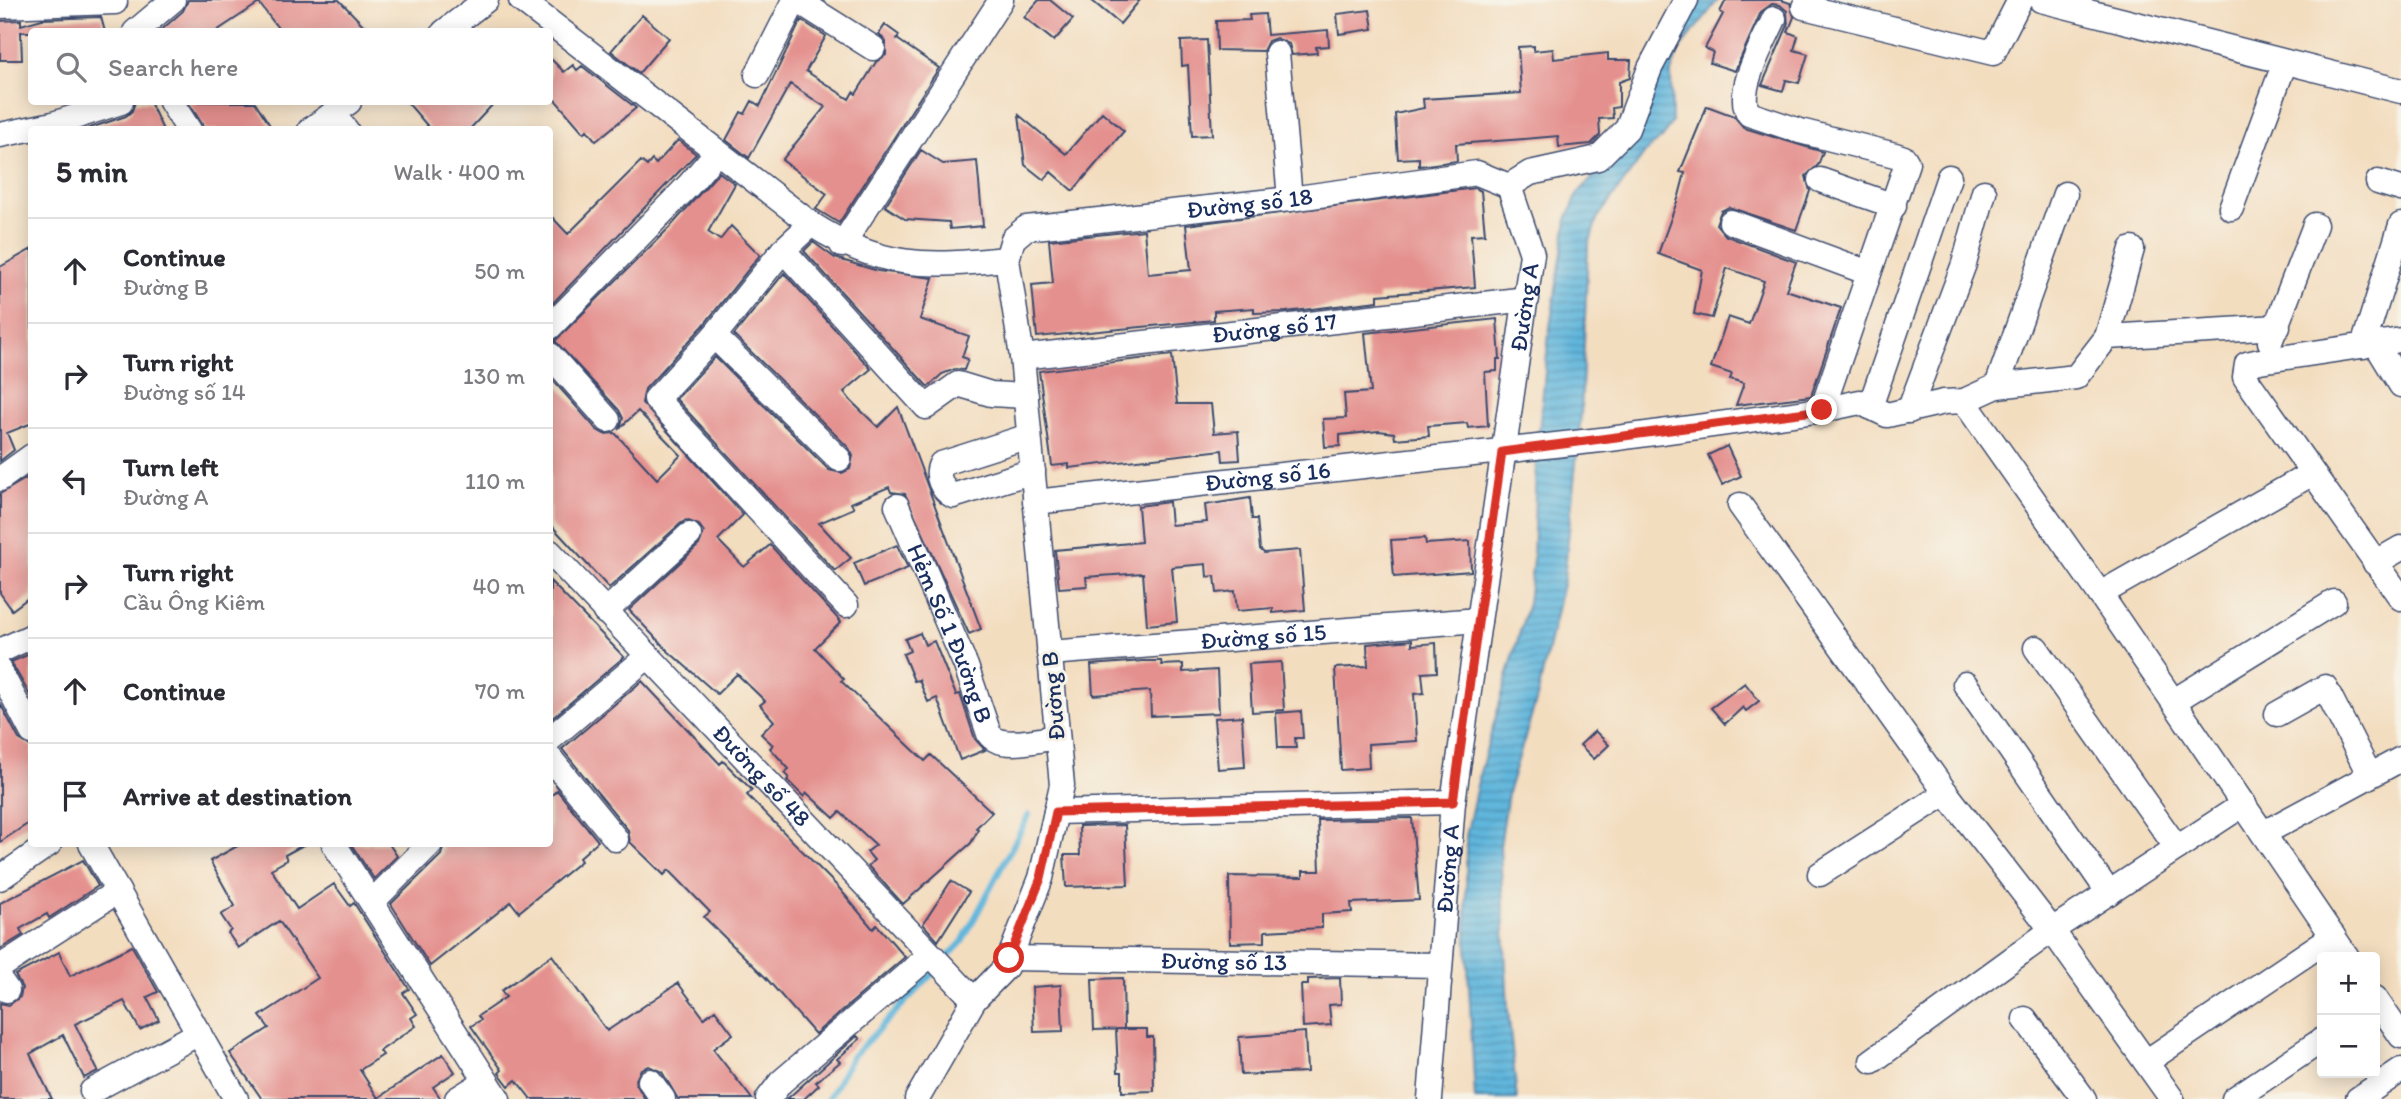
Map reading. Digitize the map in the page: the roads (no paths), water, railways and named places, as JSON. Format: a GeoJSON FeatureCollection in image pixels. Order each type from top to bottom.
{"type":"FeatureCollection","features":[{"type":"Feature","properties":{"kind":"street"},"geometry":{"type":"LineString","coordinates":[[138,28],[173,0]]}},
{"type":"Feature","properties":{"kind":"street"},"geometry":{"type":"LineString","coordinates":[[449,28],[486,0]]}},
{"type":"Feature","properties":{"kind":"street"},"geometry":{"type":"LineString","coordinates":[[521,0],[811,224],[842,245],[883,260],[921,263],[1007,259]]}},
{"type":"Feature","properties":{"kind":"street"},"geometry":{"type":"LineString","coordinates":[[757,75],[796,0],[873,48]]}},
{"type":"Feature","properties":{"kind":"street"},"geometry":{"type":"LineString","coordinates":[[842,245],[1001,0]]}},
{"type":"Feature","properties":{"kind":"street"},"geometry":{"type":"LineString","coordinates":[[1509,186],[1530,173],[1598,158],[1627,129],[1650,68],[1686,0]]}},
{"type":"Feature","properties":{"kind":"street"},"geometry":{"type":"LineString","coordinates":[[1804,7],[1993,53],[2020,0]]}},
{"type":"Feature","properties":{"kind":"street"},"geometry":{"type":"LineString","coordinates":[[2041,0],[2401,91]]}},
{"type":"Feature","properties":{"kind":"street"},"geometry":{"type":"LineString","coordinates":[[0,6],[114,1],[131,28]]}},
{"type":"Feature","properties":{"kind":"street"},"geometry":{"type":"LineString","coordinates":[[1774,19],[1744,90],[1745,108],[1749,114],[1800,131],[1905,158],[1907,163],[1822,410]]}},
{"type":"Feature","properties":{"kind":"street"},"geometry":{"type":"LineString","coordinates":[[1277,53],[1290,199]]}},
{"type":"Feature","properties":{"kind":"street"},"geometry":{"type":"LineString","coordinates":[[2231,208],[2285,62]]}},
{"type":"Feature","properties":{"kind":"street"},"geometry":{"type":"LineString","coordinates":[[43,126],[112,105]]}},
{"type":"Feature","properties":{"kind":"street"},"geometry":{"type":"LineString","coordinates":[[173,105],[186,126]]}},
{"type":"Feature","properties":{"kind":"street"},"geometry":{"type":"LineString","coordinates":[[319,126],[342,115]]}},
{"type":"Feature","properties":{"kind":"street"},"geometry":{"type":"LineString","coordinates":[[0,135],[28,129]]}},
{"type":"Feature","properties":{"kind":"street"},"geometry":{"type":"LineString","coordinates":[[553,324],[689,185],[717,152]]}},
{"type":"Feature","properties":{"kind":"street","name":"Đường số 18"},"geometry":{"type":"LineString","coordinates":[[1007,259],[1013,239],[1026,228],[1290,199],[1478,173],[1509,186]]}},
{"type":"Feature","properties":{"kind":"street"},"geometry":{"type":"LineString","coordinates":[[1870,407],[1949,177]]}},
{"type":"Feature","properties":{"kind":"street"},"geometry":{"type":"LineString","coordinates":[[1820,180],[1894,205]]}},
{"type":"Feature","properties":{"kind":"street","name":"Đường A"},"geometry":{"type":"LineString","coordinates":[[1430,1099],[1453,802],[1532,254],[1509,186]]}},
{"type":"Feature","properties":{"kind":"street"},"geometry":{"type":"LineString","coordinates":[[1909,411],[1964,264],[1984,192]]}},
{"type":"Feature","properties":{"kind":"street"},"geometry":{"type":"LineString","coordinates":[[1997,386],[2065,194]]}},
{"type":"Feature","properties":{"kind":"street"},"geometry":{"type":"LineString","coordinates":[[1731,222],[1869,273]]}},
{"type":"Feature","properties":{"kind":"street"},"geometry":{"type":"LineString","coordinates":[[811,224],[783,250],[714,336],[656,400],[846,605]]}},
{"type":"Feature","properties":{"kind":"street"},"geometry":{"type":"LineString","coordinates":[[2252,369],[2278,327],[2315,225]]}},
{"type":"Feature","properties":{"kind":"street"},"geometry":{"type":"LineString","coordinates":[[2370,345],[2401,225]]}},
{"type":"Feature","properties":{"kind":"street"},"geometry":{"type":"LineString","coordinates":[[2132,248],[2107,337],[2278,327]]}},
{"type":"Feature","properties":{"kind":"street"},"geometry":{"type":"LineString","coordinates":[[783,250],[926,407],[958,384],[991,394],[1026,396]]}},
{"type":"Feature","properties":{"kind":"street","name":"Đường B"},"geometry":{"type":"LineString","coordinates":[[917,1099],[974,1000],[1006,967],[1041,878],[1062,785],[1022,357],[1007,259]]}},
{"type":"Feature","properties":{"kind":"street","name":"Đường số 17"},"geometry":{"type":"LineString","coordinates":[[1022,357],[1527,299]]}},
{"type":"Feature","properties":{"kind":"street"},"geometry":{"type":"LineString","coordinates":[[714,336],[839,459]]}},
{"type":"Feature","properties":{"kind":"street","name":"Đường số 16"},"geometry":{"type":"LineString","coordinates":[[1035,502],[1528,449],[1822,410],[1860,402],[1887,415],[1944,402],[1964,401],[1997,386],[2076,377],[2107,337]]}},
{"type":"Feature","properties":{"kind":"street"},"geometry":{"type":"LineString","coordinates":[[2252,369],[2401,340]]}},
{"type":"Feature","properties":{"kind":"street"},"geometry":{"type":"LineString","coordinates":[[2370,345],[2401,385]]}},
{"type":"Feature","properties":{"kind":"street"},"geometry":{"type":"LineString","coordinates":[[553,358],[608,420]]}},
{"type":"Feature","properties":{"kind":"street"},"geometry":{"type":"LineString","coordinates":[[2252,369],[2311,474],[2401,598]]}},
{"type":"Feature","properties":{"kind":"street"},"geometry":{"type":"LineString","coordinates":[[1964,401],[2245,804],[2344,952]]}},
{"type":"Feature","properties":{"kind":"street"},"geometry":{"type":"LineString","coordinates":[[1030,436],[941,464],[938,469],[941,484],[953,496],[1032,471]]}},
{"type":"Feature","properties":{"kind":"street"},"geometry":{"type":"LineString","coordinates":[[0,479],[28,459]]}},
{"type":"Feature","properties":{"kind":"street"},"geometry":{"type":"LineString","coordinates":[[2100,594],[2311,474]]}},
{"type":"Feature","properties":{"kind":"street"},"geometry":{"type":"LineString","coordinates":[[1740,505],[1946,793],[2052,930],[2172,1099]]}},
{"type":"Feature","properties":{"kind":"street","name":"Hẻm Số 1 Đường B"},"geometry":{"type":"LineString","coordinates":[[897,506],[966,666],[989,734],[994,741],[1003,743],[1057,737]]}},
{"type":"Feature","properties":{"kind":"street"},"geometry":{"type":"LineString","coordinates":[[605,612],[689,535]]}},
{"type":"Feature","properties":{"kind":"street"},"geometry":{"type":"LineString","coordinates":[[2375,563],[2401,548]]}},
{"type":"Feature","properties":{"kind":"street","name":"Đường số 48"},"geometry":{"type":"LineString","coordinates":[[553,555],[974,1000]]}},
{"type":"Feature","properties":{"kind":"street"},"geometry":{"type":"LineString","coordinates":[[2174,701],[2334,602]]}},
{"type":"Feature","properties":{"kind":"street","name":"Đường số 15"},"geometry":{"type":"LineString","coordinates":[[1049,653],[1479,621]]}},
{"type":"Feature","properties":{"kind":"street"},"geometry":{"type":"LineString","coordinates":[[0,650],[28,638]]}},
{"type":"Feature","properties":{"kind":"street"},"geometry":{"type":"LineString","coordinates":[[2036,648],[2177,848]]}},
{"type":"Feature","properties":{"kind":"street"},"geometry":{"type":"LineString","coordinates":[[553,736],[647,657]]}},
{"type":"Feature","properties":{"kind":"street"},"geometry":{"type":"LineString","coordinates":[[0,671],[28,724]]}},
{"type":"Feature","properties":{"kind":"street"},"geometry":{"type":"LineString","coordinates":[[1965,684],[2109,893]]}},
{"type":"Feature","properties":{"kind":"street"},"geometry":{"type":"LineString","coordinates":[[2277,714],[2325,687],[2370,774]]}},
{"type":"Feature","properties":{"kind":"street"},"geometry":{"type":"LineString","coordinates":[[2264,832],[2401,759]]}},
{"type":"Feature","properties":{"kind":"street"},"geometry":{"type":"LineString","coordinates":[[553,762],[616,839]]}},
{"type":"Feature","properties":{"kind":"street"},"geometry":{"type":"LineString","coordinates":[[1820,874],[1946,793]]}},
{"type":"Feature","properties":{"kind":"street"},"geometry":{"type":"LineString","coordinates":[[1056,812],[1453,802]]}},
{"type":"Feature","properties":{"kind":"street"},"geometry":{"type":"LineString","coordinates":[[1872,1061],[2052,930],[2245,804]]}},
{"type":"Feature","properties":{"kind":"street"},"geometry":{"type":"LineString","coordinates":[[0,878],[45,847]]}},
{"type":"Feature","properties":{"kind":"street"},"geometry":{"type":"LineString","coordinates":[[92,847],[199,1033],[230,1097]]}},
{"type":"Feature","properties":{"kind":"street"},"geometry":{"type":"LineString","coordinates":[[336,847],[492,1090],[457,1099]]}},
{"type":"Feature","properties":{"kind":"street"},"geometry":{"type":"LineString","coordinates":[[373,901],[427,847]]}},
{"type":"Feature","properties":{"kind":"street"},"geometry":{"type":"LineString","coordinates":[[2,979],[118,891]]}},
{"type":"Feature","properties":{"kind":"street"},"geometry":{"type":"LineString","coordinates":[[2146,1062],[2333,936]]}},
{"type":"Feature","properties":{"kind":"street"},"geometry":{"type":"LineString","coordinates":[[768,1099],[781,1082],[933,958]]}},
{"type":"Feature","properties":{"kind":"street","name":"Đường số 13"},"geometry":{"type":"LineString","coordinates":[[1009,958],[1440,965]]}},
{"type":"Feature","properties":{"kind":"street"},"geometry":{"type":"LineString","coordinates":[[2380,1007],[2401,1036]]}},
{"type":"Feature","properties":{"kind":"street"},"geometry":{"type":"LineString","coordinates":[[2025,1019],[2084,1099]]}},
{"type":"Feature","properties":{"kind":"street"},"geometry":{"type":"LineString","coordinates":[[92,1091],[199,1033]]}},
{"type":"Feature","properties":{"kind":"street"},"geometry":{"type":"LineString","coordinates":[[2234,1099],[2317,1043]]}},
{"type":"Feature","properties":{"kind":"street"},"geometry":{"type":"LineString","coordinates":[[2358,1099],[2401,1070]]}},
{"type":"Feature","properties":{"kind":"water"},"geometry":{"type":"Polygon","coordinates":[[[1693,0],[1718,0],[1679,50],[1671,73],[1672,121],[1663,137],[1647,150],[1597,219],[1588,248],[1581,415],[1564,579],[1537,698],[1508,793],[1500,846],[1508,1009],[1517,1099],[1475,1099],[1466,931],[1466,836],[1479,776],[1528,603],[1533,559],[1536,461],[1549,333],[1567,219],[1578,193],[1604,166],[1693,0]]]}},
{"type":"Feature","properties":{"kind":"waterway"},"geometry":{"type":"LineString","coordinates":[[944,961],[962,942],[1029,815]]}},
{"type":"Feature","properties":{"kind":"waterway"},"geometry":{"type":"LineString","coordinates":[[828,1099],[852,1057],[937,969]]}}]}
